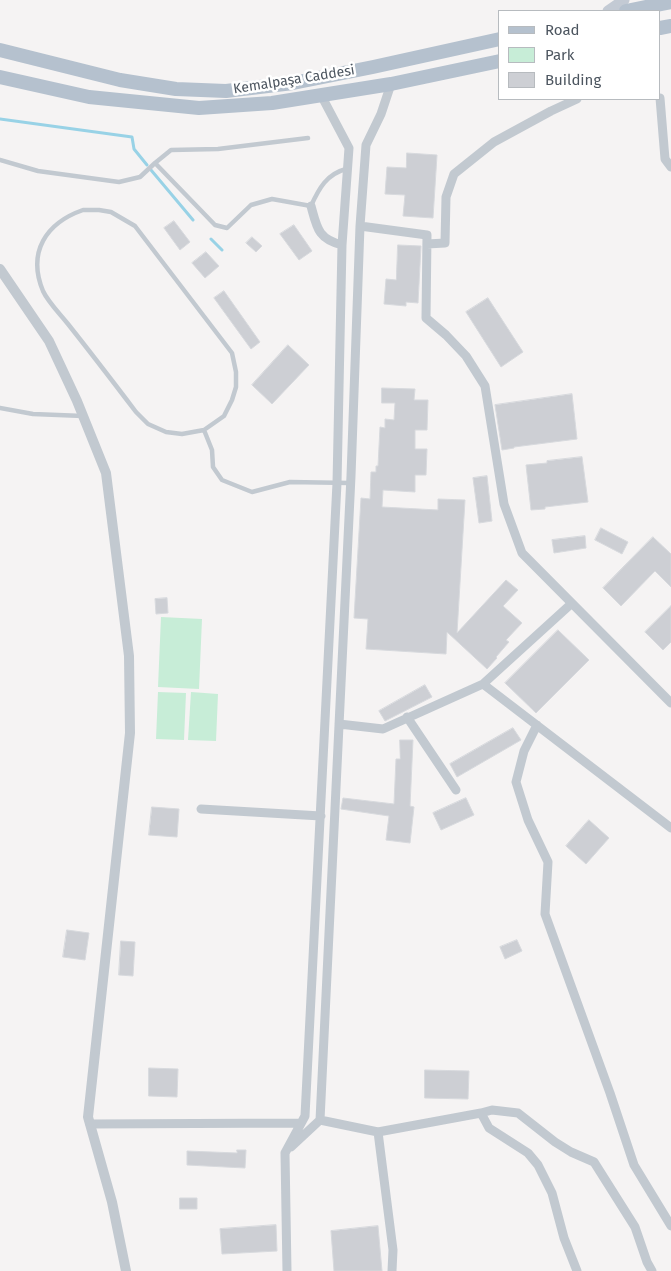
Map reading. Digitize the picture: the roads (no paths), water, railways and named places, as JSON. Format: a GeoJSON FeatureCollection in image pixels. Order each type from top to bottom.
{"type":"FeatureCollection","features":[{"type":"Feature","properties":{"kind":"main road"},"geometry":{"type":"LineString","coordinates":[[609,10],[624,0]]}},
{"type":"Feature","properties":{"kind":"main road"},"geometry":{"type":"LineString","coordinates":[[631,10],[671,2]]}},
{"type":"Feature","properties":{"kind":"main road","name":"Kemalpaşa Caddesi"},"geometry":{"type":"LineString","coordinates":[[0,50],[120,80],[176,89],[226,91],[302,81],[372,68],[498,39]]}},
{"type":"Feature","properties":{"kind":"main road","name":"Kemalpaşa Caddesi"},"geometry":{"type":"LineString","coordinates":[[0,77],[89,98],[199,108],[272,103],[391,84],[498,61]]}},
{"type":"Feature","properties":{"kind":"street"},"geometry":{"type":"LineString","coordinates":[[285,1153],[320,1120],[360,226],[366,145],[381,114],[391,84]]}},
{"type":"Feature","properties":{"kind":"street"},"geometry":{"type":"LineString","coordinates":[[287,1271],[285,1153],[305,1116],[337,483],[342,245],[346,168],[349,148],[321,95]]}},
{"type":"Feature","properties":{"kind":"street"},"geometry":{"type":"LineString","coordinates":[[427,244],[445,243],[446,197],[454,174],[494,142],[550,111],[575,100]]}},
{"type":"Feature","properties":{"kind":"street"},"geometry":{"type":"LineString","coordinates":[[660,100],[665,159],[671,167]]}},
{"type":"Feature","properties":{"kind":"street"},"geometry":{"type":"LineString","coordinates":[[311,206],[317,228],[330,242],[342,245]]}},
{"type":"Feature","properties":{"kind":"street"},"geometry":{"type":"LineString","coordinates":[[360,226],[427,235],[426,318],[466,356],[485,386],[504,504],[522,553],[671,703]]}},
{"type":"Feature","properties":{"kind":"street"},"geometry":{"type":"LineString","coordinates":[[0,269],[49,341],[106,472],[129,656],[130,733],[88,1117],[112,1202],[126,1271]]}},
{"type":"Feature","properties":{"kind":"street"},"geometry":{"type":"LineString","coordinates":[[339,724],[383,729],[483,684],[572,604]]}},
{"type":"Feature","properties":{"kind":"street"},"geometry":{"type":"LineString","coordinates":[[483,684],[671,828]]}},
{"type":"Feature","properties":{"kind":"street"},"geometry":{"type":"LineString","coordinates":[[407,717],[456,790]]}},
{"type":"Feature","properties":{"kind":"street"},"geometry":{"type":"LineString","coordinates":[[537,725],[524,752],[516,782],[528,820],[548,862],[545,914],[634,1165],[671,1226]]}},
{"type":"Feature","properties":{"kind":"street"},"geometry":{"type":"LineString","coordinates":[[201,809],[320,816]]}},
{"type":"Feature","properties":{"kind":"street"},"geometry":{"type":"LineString","coordinates":[[320,1120],[378,1132],[492,1110],[518,1113],[563,1147],[594,1162],[635,1227],[652,1271]]}},
{"type":"Feature","properties":{"kind":"street"},"geometry":{"type":"LineString","coordinates":[[481,1113],[489,1128],[528,1153],[538,1165],[552,1193],[564,1238],[577,1271]]}},
{"type":"Feature","properties":{"kind":"street"},"geometry":{"type":"LineString","coordinates":[[90,1124],[301,1123]]}},
{"type":"Feature","properties":{"kind":"street"},"geometry":{"type":"LineString","coordinates":[[378,1132],[393,1250],[392,1271]]}},
{"type":"Feature","properties":{"kind":"lane"},"geometry":{"type":"LineString","coordinates":[[0,160],[38,171],[119,182],[140,177],[171,150],[218,149],[308,138]]}},
{"type":"Feature","properties":{"kind":"lane"},"geometry":{"type":"LineString","coordinates":[[155,163],[215,225],[227,228],[251,204],[272,200],[311,206],[318,189],[336,172],[346,168]]}},
{"type":"Feature","properties":{"kind":"lane"},"geometry":{"type":"LineString","coordinates":[[83,210],[99,210],[118,216],[136,226],[232,353],[236,372],[236,387],[232,400],[224,416],[204,430],[182,434],[166,432],[148,424],[136,412],[43,292],[37,262],[40,245],[51,228],[66,216],[83,210]]}},
{"type":"Feature","properties":{"kind":"lane"},"geometry":{"type":"LineString","coordinates":[[0,408],[33,414],[83,416]]}},
{"type":"Feature","properties":{"kind":"lane"},"geometry":{"type":"LineString","coordinates":[[204,430],[212,450],[213,468],[222,480],[252,492],[290,482],[350,483]]}},
{"type":"Feature","properties":{"kind":"waterway"},"geometry":{"type":"LineString","coordinates":[[0,119],[132,137],[134,149],[147,165]]}},
{"type":"Feature","properties":{"kind":"waterway"},"geometry":{"type":"LineString","coordinates":[[151,170],[193,220]]}},
{"type":"Feature","properties":{"kind":"waterway"},"geometry":{"type":"LineString","coordinates":[[211,239],[222,250]]}}]}
